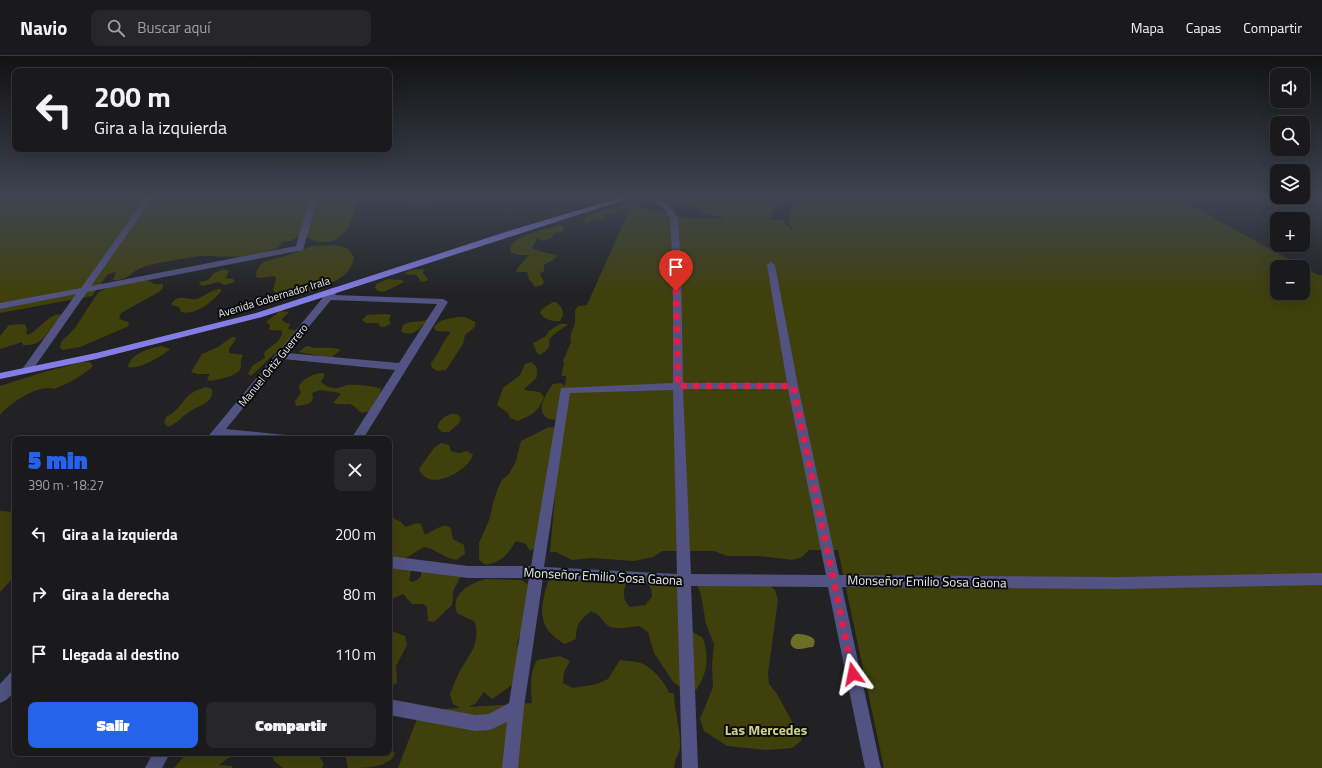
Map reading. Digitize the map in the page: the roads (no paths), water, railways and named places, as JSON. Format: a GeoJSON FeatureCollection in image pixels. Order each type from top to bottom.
{"type":"FeatureCollection","features":[{"type":"Feature","properties":{"kind":"main road","name":"Avenida Gobernador Irala"},"geometry":{"type":"LineString","coordinates":[[0,376],[96,356],[259,315],[331,294],[525,229]]}},
{"type":"Feature","properties":{"kind":"street"},"geometry":{"type":"LineString","coordinates":[[27,370],[126,229]]}},
{"type":"Feature","properties":{"kind":"street"},"geometry":{"type":"LineString","coordinates":[[0,306],[300,248],[305,229]]}},
{"type":"Feature","properties":{"kind":"street"},"geometry":{"type":"LineString","coordinates":[[675,229],[677,266],[678,386],[690,768]]}},
{"type":"Feature","properties":{"kind":"street"},"geometry":{"type":"LineString","coordinates":[[771,265],[793,386],[873,768]]}},
{"type":"Feature","properties":{"kind":"street"},"geometry":{"type":"LineString","coordinates":[[331,294],[443,302],[360,436]]}},
{"type":"Feature","properties":{"kind":"street","name":"Manuel Ortiz Guerrero"},"geometry":{"type":"LineString","coordinates":[[215,436],[331,294]]}},
{"type":"Feature","properties":{"kind":"street"},"geometry":{"type":"LineString","coordinates":[[280,356],[403,367]]}},
{"type":"Feature","properties":{"kind":"street"},"geometry":{"type":"LineString","coordinates":[[510,768],[516,707],[565,390],[678,386],[793,386]]}},
{"type":"Feature","properties":{"kind":"street","name":"Monseñor Emilio Sosa Gaona"},"geometry":{"type":"LineString","coordinates":[[392,562],[468,572],[538,572],[685,580],[834,580],[1119,584],[1322,579]]}},
{"type":"Feature","properties":{"kind":"street"},"geometry":{"type":"LineString","coordinates":[[0,696],[12,682]]}},
{"type":"Feature","properties":{"kind":"street"},"geometry":{"type":"LineString","coordinates":[[392,708],[475,723],[490,722],[516,707]]}},
{"type":"Feature","properties":{"kind":"street"},"geometry":{"type":"LineString","coordinates":[[152,768],[160,756]]}},
{"type":"Feature","properties":{"kind":"district","name":"Las Mercedes"},"geometry":{"type":"Point","coordinates":[766,730]}}]}
